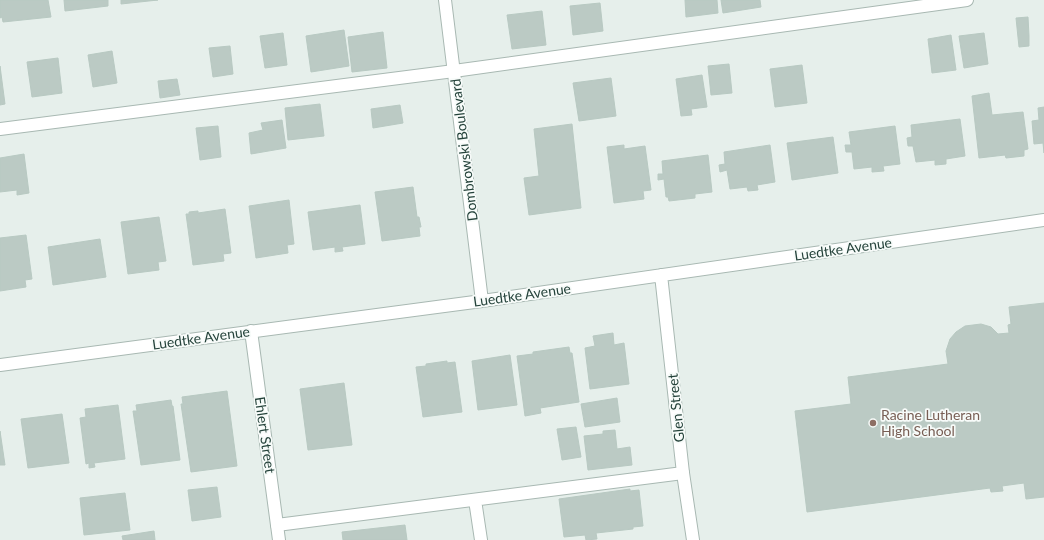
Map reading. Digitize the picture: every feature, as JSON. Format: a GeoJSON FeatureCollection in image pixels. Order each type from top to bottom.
{"type":"FeatureCollection","features":[{"type":"Feature","properties":{"kind":"street","name":"Dombrowski Boulevard"},"geometry":{"type":"LineString","coordinates":[[445,0],[482,301]]}},
{"type":"Feature","properties":{"kind":"street"},"geometry":{"type":"LineString","coordinates":[[0,129],[454,71],[967,0]]}},
{"type":"Feature","properties":{"kind":"street","name":"Luedtke Avenue"},"geometry":{"type":"LineString","coordinates":[[0,365],[482,301],[1044,220]]}},
{"type":"Feature","properties":{"kind":"street","name":"Glen Street"},"geometry":{"type":"LineString","coordinates":[[661,275],[683,473],[693,540]]}},
{"type":"Feature","properties":{"kind":"street","name":"Ehlert Street"},"geometry":{"type":"LineString","coordinates":[[251,331],[279,540]]}},
{"type":"Feature","properties":{"kind":"street"},"geometry":{"type":"LineString","coordinates":[[277,525],[683,473]]}},
{"type":"Feature","properties":{"kind":"street"},"geometry":{"type":"LineString","coordinates":[[475,500],[481,540]]}},
{"type":"Feature","properties":{"kind":"building"},"geometry":{"type":"Polygon","coordinates":[[[0,0],[48,0],[51,17],[3,22],[2,17],[0,18],[0,0]]]}},
{"type":"Feature","properties":{"kind":"building"},"geometry":{"type":"Polygon","coordinates":[[[64,0],[108,0],[108,6],[65,11],[64,0]]]}},
{"type":"Feature","properties":{"kind":"building"},"geometry":{"type":"Polygon","coordinates":[[[121,0],[158,0],[121,4],[121,0]]]}},
{"type":"Feature","properties":{"kind":"building"},"geometry":{"type":"Polygon","coordinates":[[[685,0],[717,0],[718,13],[686,17],[685,0]]]}},
{"type":"Feature","properties":{"kind":"building"},"geometry":{"type":"Polygon","coordinates":[[[721,0],[760,0],[761,7],[723,13],[721,0]]]}},
{"type":"Feature","properties":{"kind":"building"},"geometry":{"type":"Polygon","coordinates":[[[600,3],[603,31],[573,35],[570,6],[600,3]]]}},
{"type":"Feature","properties":{"kind":"building"},"geometry":{"type":"Polygon","coordinates":[[[542,11],[546,45],[512,49],[507,15],[542,11]]]}},
{"type":"Feature","properties":{"kind":"building"},"geometry":{"type":"Polygon","coordinates":[[[1028,17],[1029,46],[1019,47],[1016,18],[1028,17]]]}},
{"type":"Feature","properties":{"kind":"building"},"geometry":{"type":"Polygon","coordinates":[[[344,30],[349,66],[311,72],[306,36],[344,30]]]}},
{"type":"Feature","properties":{"kind":"building"},"geometry":{"type":"Polygon","coordinates":[[[383,32],[387,68],[352,72],[348,37],[383,32]]]}},
{"type":"Feature","properties":{"kind":"building"},"geometry":{"type":"Polygon","coordinates":[[[283,33],[287,65],[265,68],[260,36],[283,33]]]}},
{"type":"Feature","properties":{"kind":"building"},"geometry":{"type":"Polygon","coordinates":[[[984,33],[988,64],[964,68],[959,36],[984,33]]]}},
{"type":"Feature","properties":{"kind":"building"},"geometry":{"type":"Polygon","coordinates":[[[951,35],[956,70],[932,73],[928,39],[951,35]]]}},
{"type":"Feature","properties":{"kind":"building"},"geometry":{"type":"Polygon","coordinates":[[[230,46],[233,74],[213,77],[209,48],[230,46]]]}},
{"type":"Feature","properties":{"kind":"building"},"geometry":{"type":"Polygon","coordinates":[[[112,51],[117,83],[93,87],[88,55],[112,51]]]}},
{"type":"Feature","properties":{"kind":"building"},"geometry":{"type":"Polygon","coordinates":[[[58,58],[62,93],[32,97],[27,62],[58,58]]]}},
{"type":"Feature","properties":{"kind":"building"},"geometry":{"type":"Polygon","coordinates":[[[729,64],[732,93],[711,95],[708,66],[729,64]]]}},
{"type":"Feature","properties":{"kind":"building"},"geometry":{"type":"Polygon","coordinates":[[[802,65],[807,103],[775,107],[770,69],[802,65]]]}},
{"type":"Feature","properties":{"kind":"building"},"geometry":{"type":"Polygon","coordinates":[[[0,66],[5,104],[0,105],[0,66]]]}},
{"type":"Feature","properties":{"kind":"building"},"geometry":{"type":"Polygon","coordinates":[[[702,75],[707,107],[691,109],[692,115],[681,116],[676,79],[702,75]]]}},
{"type":"Feature","properties":{"kind":"building"},"geometry":{"type":"Polygon","coordinates":[[[611,78],[616,116],[579,121],[573,83],[611,78]]]}},
{"type":"Feature","properties":{"kind":"building"},"geometry":{"type":"Polygon","coordinates":[[[177,79],[180,95],[160,98],[158,81],[177,79]]]}},
{"type":"Feature","properties":{"kind":"building"},"geometry":{"type":"Polygon","coordinates":[[[989,93],[992,115],[1023,112],[1028,149],[1024,150],[1024,156],[1006,158],[1005,155],[979,158],[972,96],[989,93]]]}},
{"type":"Feature","properties":{"kind":"building"},"geometry":{"type":"Polygon","coordinates":[[[320,104],[324,136],[288,140],[285,108],[320,104]]]}},
{"type":"Feature","properties":{"kind":"building"},"geometry":{"type":"Polygon","coordinates":[[[400,105],[403,123],[373,128],[371,109],[400,105]]]}},
{"type":"Feature","properties":{"kind":"building"},"geometry":{"type":"Polygon","coordinates":[[[1044,107],[1044,153],[1043,143],[1034,144],[1032,121],[1039,120],[1038,108],[1044,107]]]}},
{"type":"Feature","properties":{"kind":"building"},"geometry":{"type":"Polygon","coordinates":[[[960,119],[965,156],[946,159],[946,164],[935,165],[935,160],[916,162],[913,146],[908,146],[907,138],[912,137],[911,125],[960,119]]]}},
{"type":"Feature","properties":{"kind":"building"},"geometry":{"type":"Polygon","coordinates":[[[282,120],[286,148],[251,154],[249,133],[263,130],[261,123],[282,120]]]}},
{"type":"Feature","properties":{"kind":"building"},"geometry":{"type":"Polygon","coordinates":[[[572,124],[581,208],[529,215],[524,178],[539,176],[534,129],[572,124]]]}},
{"type":"Feature","properties":{"kind":"building"},"geometry":{"type":"Polygon","coordinates":[[[218,126],[221,157],[200,160],[196,128],[218,126]]]}},
{"type":"Feature","properties":{"kind":"building"},"geometry":{"type":"Polygon","coordinates":[[[895,126],[900,164],[883,166],[884,171],[872,172],[872,167],[854,169],[852,152],[846,152],[845,145],[851,145],[849,132],[895,126]]]}},
{"type":"Feature","properties":{"kind":"building"},"geometry":{"type":"Polygon","coordinates":[[[833,137],[838,173],[792,180],[787,143],[833,137]]]}},
{"type":"Feature","properties":{"kind":"building"},"geometry":{"type":"Polygon","coordinates":[[[624,145],[624,149],[645,146],[651,190],[643,191],[644,199],[614,203],[607,147],[624,145]]]}},
{"type":"Feature","properties":{"kind":"building"},"geometry":{"type":"Polygon","coordinates":[[[770,145],[775,182],[757,185],[758,190],[748,191],[747,187],[730,189],[727,170],[720,172],[719,165],[725,164],[724,152],[770,145]]]}},
{"type":"Feature","properties":{"kind":"building"},"geometry":{"type":"Polygon","coordinates":[[[24,154],[29,193],[17,195],[17,190],[0,192],[0,158],[24,154]]]}},
{"type":"Feature","properties":{"kind":"building"},"geometry":{"type":"Polygon","coordinates":[[[708,155],[712,192],[695,194],[695,198],[669,201],[668,197],[666,197],[664,179],[658,180],[658,174],[663,174],[662,161],[708,155]]]}},
{"type":"Feature","properties":{"kind":"building"},"geometry":{"type":"Polygon","coordinates":[[[413,187],[417,217],[419,217],[421,227],[419,227],[420,236],[382,241],[375,192],[413,187]]]}},
{"type":"Feature","properties":{"kind":"building"},"geometry":{"type":"Polygon","coordinates":[[[289,200],[294,244],[287,245],[288,253],[256,258],[249,206],[289,200]]]}},
{"type":"Feature","properties":{"kind":"building"},"geometry":{"type":"Polygon","coordinates":[[[360,205],[365,244],[342,247],[343,251],[335,252],[335,247],[313,250],[308,212],[360,205]]]}},
{"type":"Feature","properties":{"kind":"building"},"geometry":{"type":"Polygon","coordinates":[[[225,209],[231,253],[223,254],[224,261],[193,265],[186,214],[189,214],[189,212],[198,211],[198,213],[225,209]]]}},
{"type":"Feature","properties":{"kind":"building"},"geometry":{"type":"Polygon","coordinates":[[[159,217],[166,261],[158,262],[159,270],[128,274],[121,222],[159,217]]]}},
{"type":"Feature","properties":{"kind":"building"},"geometry":{"type":"Polygon","coordinates":[[[26,235],[32,279],[25,280],[26,287],[0,291],[0,238],[26,235]]]}},
{"type":"Feature","properties":{"kind":"building"},"geometry":{"type":"Polygon","coordinates":[[[100,239],[106,277],[53,285],[48,247],[100,239]]]}},
{"type":"Feature","properties":{"kind":"building"},"geometry":{"type":"Polygon","coordinates":[[[1044,303],[1044,497],[1026,499],[1024,483],[1002,486],[1003,491],[991,492],[990,488],[807,512],[795,411],[851,404],[848,377],[948,364],[946,351],[950,339],[956,332],[965,326],[981,324],[991,327],[998,334],[1009,333],[1008,325],[1011,324],[1009,307],[1044,303]]]}},
{"type":"Feature","properties":{"kind":"building"},"geometry":{"type":"Polygon","coordinates":[[[613,333],[614,345],[624,343],[629,384],[590,389],[585,348],[595,346],[593,336],[613,333]]]}},
{"type":"Feature","properties":{"kind":"building"},"geometry":{"type":"Polygon","coordinates":[[[569,347],[570,353],[572,353],[579,402],[540,408],[541,413],[525,416],[517,356],[533,354],[533,352],[569,347]]]}},
{"type":"Feature","properties":{"kind":"building"},"geometry":{"type":"Polygon","coordinates":[[[510,355],[517,405],[478,410],[472,361],[510,355]]]}},
{"type":"Feature","properties":{"kind":"building"},"geometry":{"type":"Polygon","coordinates":[[[447,361],[447,363],[455,362],[462,412],[423,417],[416,367],[447,361]]]}},
{"type":"Feature","properties":{"kind":"building"},"geometry":{"type":"Polygon","coordinates":[[[344,383],[352,445],[308,450],[300,389],[344,383]]]}},
{"type":"Feature","properties":{"kind":"building"},"geometry":{"type":"Polygon","coordinates":[[[227,391],[237,466],[191,472],[181,404],[183,404],[182,397],[227,391]]]}},
{"type":"Feature","properties":{"kind":"building"},"geometry":{"type":"Polygon","coordinates":[[[617,398],[620,422],[585,427],[581,404],[617,398]]]}},
{"type":"Feature","properties":{"kind":"building"},"geometry":{"type":"Polygon","coordinates":[[[171,400],[180,460],[141,465],[133,411],[137,411],[136,405],[171,400]]]}},
{"type":"Feature","properties":{"kind":"building"},"geometry":{"type":"Polygon","coordinates":[[[118,405],[125,459],[94,463],[95,467],[89,468],[89,463],[86,464],[80,418],[86,417],[85,409],[118,405]]]}},
{"type":"Feature","properties":{"kind":"building"},"geometry":{"type":"Polygon","coordinates":[[[62,414],[69,463],[28,468],[21,419],[62,414]]]}},
{"type":"Feature","properties":{"kind":"building"},"geometry":{"type":"Polygon","coordinates":[[[576,427],[581,457],[562,460],[557,429],[576,427]]]}},
{"type":"Feature","properties":{"kind":"building"},"geometry":{"type":"Polygon","coordinates":[[[615,430],[617,449],[630,447],[632,465],[588,470],[584,436],[603,434],[603,431],[615,430]]]}},
{"type":"Feature","properties":{"kind":"building"},"geometry":{"type":"Polygon","coordinates":[[[0,431],[5,465],[0,465],[0,431]]]}},
{"type":"Feature","properties":{"kind":"building"},"geometry":{"type":"Polygon","coordinates":[[[217,487],[221,517],[192,521],[188,490],[217,487]]]}},
{"type":"Feature","properties":{"kind":"building"},"geometry":{"type":"Polygon","coordinates":[[[630,489],[630,491],[639,490],[643,526],[633,527],[633,529],[596,533],[597,539],[586,540],[585,535],[564,537],[559,499],[630,489]]]}},
{"type":"Feature","properties":{"kind":"building"},"geometry":{"type":"Polygon","coordinates":[[[125,493],[130,530],[84,535],[80,498],[125,493]]]}},
{"type":"Feature","properties":{"kind":"building"},"geometry":{"type":"Polygon","coordinates":[[[405,525],[407,540],[343,540],[342,532],[405,525]]]}},
{"type":"Feature","properties":{"kind":"building"},"geometry":{"type":"Polygon","coordinates":[[[154,531],[155,540],[123,540],[122,536],[154,531]]]}},
{"type":"Feature","properties":{"kind":"place","name":"Racine Lutheran High School"},"geometry":{"type":"Point","coordinates":[873,423]}}]}
